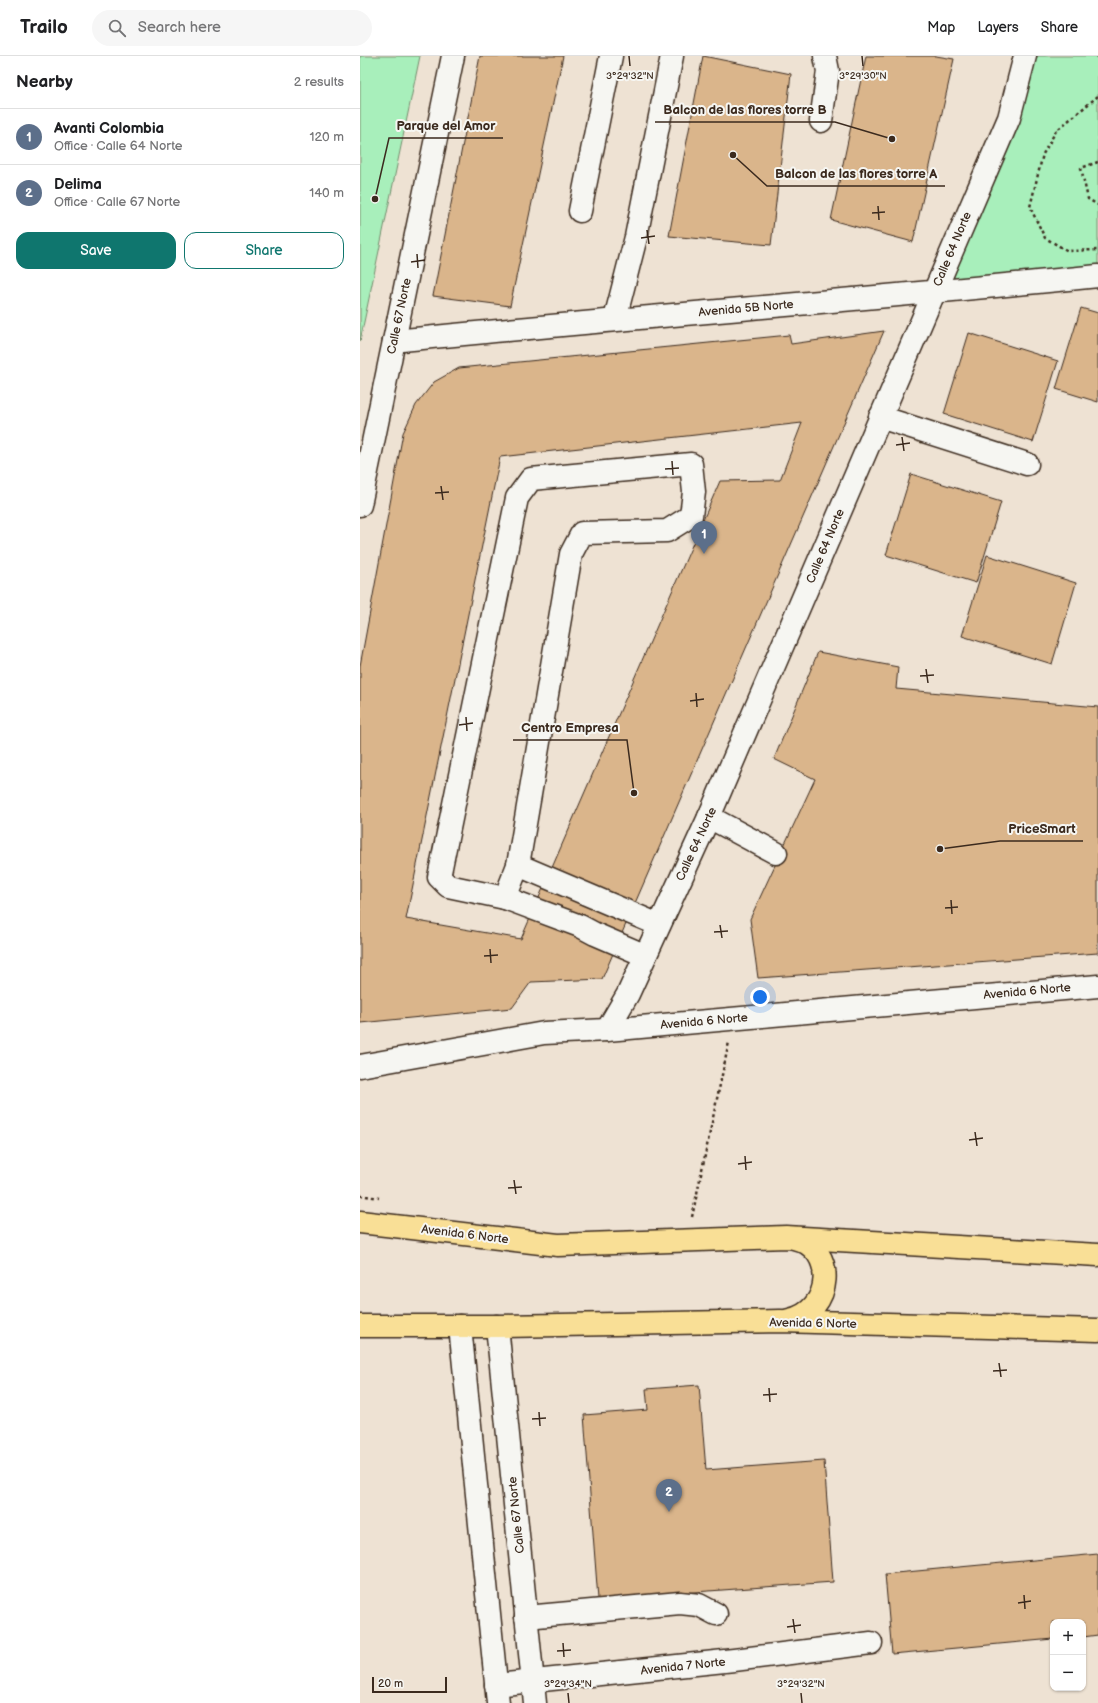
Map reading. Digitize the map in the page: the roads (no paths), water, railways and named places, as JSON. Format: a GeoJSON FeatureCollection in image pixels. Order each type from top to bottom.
{"type":"FeatureCollection","features":[{"type":"Feature","properties":{"kind":"main road","name":"Avenida 6 Norte"},"geometry":{"type":"LineString","coordinates":[[360,1222],[558,1245],[786,1237],[1098,1255]]}},
{"type":"Feature","properties":{"kind":"main road"},"geometry":{"type":"LineString","coordinates":[[780,1322],[801,1317],[809,1312],[816,1304],[825,1286],[823,1266],[813,1248],[796,1238],[786,1237]]}},
{"type":"Feature","properties":{"kind":"main road","name":"Avenida 6 Norte"},"geometry":{"type":"LineString","coordinates":[[360,1326],[497,1326],[780,1322],[1098,1330]]}},
{"type":"Feature","properties":{"kind":"street","name":"Calle 67 Norte"},"geometry":{"type":"LineString","coordinates":[[360,505],[452,56]]}},
{"type":"Feature","properties":{"kind":"street"},"geometry":{"type":"LineString","coordinates":[[580,211],[611,56]]}},
{"type":"Feature","properties":{"kind":"street"},"geometry":{"type":"LineString","coordinates":[[615,319],[636,237],[672,56]]}},
{"type":"Feature","properties":{"kind":"street"},"geometry":{"type":"LineString","coordinates":[[821,121],[828,71],[825,56]]}},
{"type":"Feature","properties":{"kind":"street","name":"Calle 64 Norte"},"geometry":{"type":"LineString","coordinates":[[607,1030],[628,994],[644,955],[709,817],[1009,118],[1025,56]]}},
{"type":"Feature","properties":{"kind":"street","name":"Avenida 5B Norte"},"geometry":{"type":"LineString","coordinates":[[394,341],[615,319],[934,292],[1098,276]]}},
{"type":"Feature","properties":{"kind":"street"},"geometry":{"type":"LineString","coordinates":[[880,417],[1027,464]]}},
{"type":"Feature","properties":{"kind":"street"},"geometry":{"type":"LineString","coordinates":[[505,898],[518,865],[571,554],[582,533],[667,532],[691,516],[694,492],[691,464],[531,479],[517,498],[439,877],[448,886],[505,898],[580,926],[644,955]]}},
{"type":"Feature","properties":{"kind":"street"},"geometry":{"type":"LineString","coordinates":[[709,817],[776,852]]}},
{"type":"Feature","properties":{"kind":"street"},"geometry":{"type":"LineString","coordinates":[[518,865],[659,925]]}},
{"type":"Feature","properties":{"kind":"street","name":"Avenida 6 Norte"},"geometry":{"type":"LineString","coordinates":[[360,1066],[544,1033],[607,1030],[1098,986]]}},
{"type":"Feature","properties":{"kind":"street"},"geometry":{"type":"LineString","coordinates":[[460,1326],[497,1694]]}},
{"type":"Feature","properties":{"kind":"street","name":"Calle 67 Norte"},"geometry":{"type":"LineString","coordinates":[[497,1326],[535,1703]]}},
{"type":"Feature","properties":{"kind":"street"},"geometry":{"type":"LineString","coordinates":[[526,1616],[680,1603],[699,1605],[716,1614]]}},
{"type":"Feature","properties":{"kind":"street","name":"Avenida 7 Norte"},"geometry":{"type":"LineString","coordinates":[[497,1694],[533,1681],[734,1660],[871,1643]]}},
{"type":"Feature","properties":{"kind":"place","name":"Balcon de las flores torre B"},"geometry":{"type":"Point","coordinates":[892,139]}},
{"type":"Feature","properties":{"kind":"place","name":"Balcon de las flores torre A"},"geometry":{"type":"Point","coordinates":[733,155]}},
{"type":"Feature","properties":{"kind":"place","name":"Parque del Amor"},"geometry":{"type":"Point","coordinates":[375,199]}},
{"type":"Feature","properties":{"kind":"place","name":"Avanti Colombia"},"geometry":{"type":"Point","coordinates":[704,554]}},
{"type":"Feature","properties":{"kind":"place","name":"Centro Empresa"},"geometry":{"type":"Point","coordinates":[634,793]}},
{"type":"Feature","properties":{"kind":"place","name":"PriceSmart"},"geometry":{"type":"Point","coordinates":[940,849]}},
{"type":"Feature","properties":{"kind":"place","name":"Delima"},"geometry":{"type":"Point","coordinates":[669,1512]}}]}
